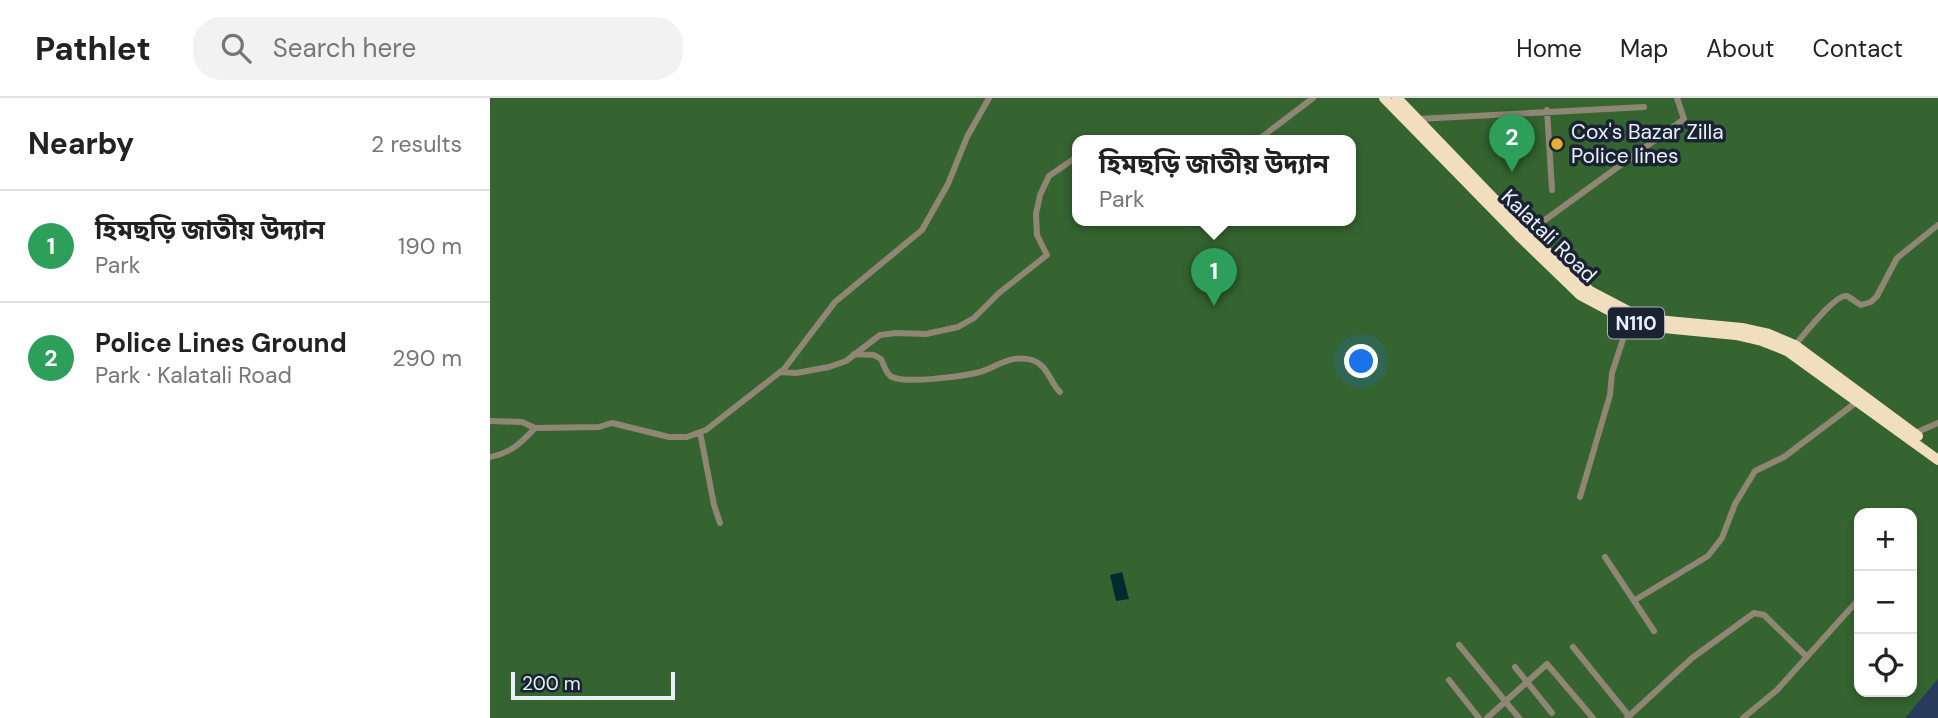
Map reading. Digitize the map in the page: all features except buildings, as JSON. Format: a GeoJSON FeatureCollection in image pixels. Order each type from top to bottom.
{"type":"FeatureCollection","features":[{"type":"Feature","properties":{"kind":"highway","name":"Kalatali Road"},"geometry":{"type":"LineString","coordinates":[[1384,98],[1427,135],[1590,291],[1632,313],[1657,320],[1742,328],[1769,334],[1795,345],[1848,388],[1858,401],[1938,460]]}},
{"type":"Feature","properties":{"kind":"highway","name":"Kalatali Road"},"geometry":{"type":"LineString","coordinates":[[1397,98],[1418,119],[1427,135],[1580,295],[1629,321],[1653,327],[1736,335],[1787,351],[1848,388],[1938,451]]}},
{"type":"Feature","properties":{"kind":"street"},"geometry":{"type":"LineString","coordinates":[[490,421],[522,422],[535,428],[599,427],[612,424],[669,437],[700,432],[782,370],[835,302],[922,230],[948,184],[967,137],[989,98]]}},
{"type":"Feature","properties":{"kind":"street"},"geometry":{"type":"LineString","coordinates":[[1265,135],[1313,98]]}},
{"type":"Feature","properties":{"kind":"street"},"geometry":{"type":"LineString","coordinates":[[1527,233],[1684,119],[1676,98]]}},
{"type":"Feature","properties":{"kind":"street"},"geometry":{"type":"LineString","coordinates":[[1418,119],[1547,110],[1644,107]]}},
{"type":"Feature","properties":{"kind":"street"},"geometry":{"type":"LineString","coordinates":[[1547,110],[1552,190]]}},
{"type":"Feature","properties":{"kind":"street"},"geometry":{"type":"LineString","coordinates":[[782,370],[796,373],[829,367],[846,360],[880,335],[926,334],[958,327],[974,318],[1047,255],[1037,235],[1035,214],[1049,176],[1072,160]]}},
{"type":"Feature","properties":{"kind":"street"},"geometry":{"type":"LineString","coordinates":[[1795,345],[1820,314],[1842,297],[1847,296],[1861,305],[1871,302],[1897,258],[1938,225]]}},
{"type":"Feature","properties":{"kind":"street"},"geometry":{"type":"LineString","coordinates":[[1580,497],[1609,395],[1612,373],[1629,321]]}},
{"type":"Feature","properties":{"kind":"street"},"geometry":{"type":"LineString","coordinates":[[854,354],[874,355],[881,359],[891,377],[929,379],[979,372],[1013,358],[1030,359],[1042,366],[1060,392]]}},
{"type":"Feature","properties":{"kind":"street"},"geometry":{"type":"LineString","coordinates":[[1634,600],[1708,556],[1722,538],[1735,504],[1755,471],[1784,457],[1858,401]]}},
{"type":"Feature","properties":{"kind":"street"},"geometry":{"type":"LineString","coordinates":[[1915,433],[1938,423]]}},
{"type":"Feature","properties":{"kind":"street"},"geometry":{"type":"LineString","coordinates":[[490,457],[510,451],[524,441],[535,428]]}},
{"type":"Feature","properties":{"kind":"street"},"geometry":{"type":"LineString","coordinates":[[700,432],[720,523]]}},
{"type":"Feature","properties":{"kind":"street"},"geometry":{"type":"LineString","coordinates":[[1605,557],[1654,631]]}},
{"type":"Feature","properties":{"kind":"street"},"geometry":{"type":"LineString","coordinates":[[1744,718],[1777,690],[1854,605]]}},
{"type":"Feature","properties":{"kind":"street"},"geometry":{"type":"LineString","coordinates":[[1573,647],[1628,717],[1692,658],[1754,613],[1764,615],[1807,657]]}},
{"type":"Feature","properties":{"kind":"street"},"geometry":{"type":"LineString","coordinates":[[1459,645],[1519,718]]}},
{"type":"Feature","properties":{"kind":"street"},"geometry":{"type":"LineString","coordinates":[[1487,718],[1547,664],[1593,718]]}},
{"type":"Feature","properties":{"kind":"street"},"geometry":{"type":"LineString","coordinates":[[1515,667],[1552,713]]}},
{"type":"Feature","properties":{"kind":"street"},"geometry":{"type":"LineString","coordinates":[[1449,680],[1479,718]]}},
{"type":"Feature","properties":{"kind":"green space"},"geometry":{"type":"Polygon","coordinates":[[[490,98],[1938,98],[1938,679],[1905,718],[490,718],[490,98]]]}},
{"type":"Feature","properties":{"kind":"shaded area"},"geometry":{"type":"Polygon","coordinates":[[[1122,572],[1129,599],[1116,601],[1110,575],[1122,572]]]}},
{"type":"Feature","properties":{"kind":"place","name":"Cox's Bazar Zilla Police lines"},"geometry":{"type":"Point","coordinates":[1557,144]}},
{"type":"Feature","properties":{"kind":"place","name":"Police Lines Ground"},"geometry":{"type":"Point","coordinates":[1512,172]}},
{"type":"Feature","properties":{"kind":"place","name":"হিমছড়ি জাতীয় উদ্যান"},"geometry":{"type":"Point","coordinates":[1214,306]}}]}
